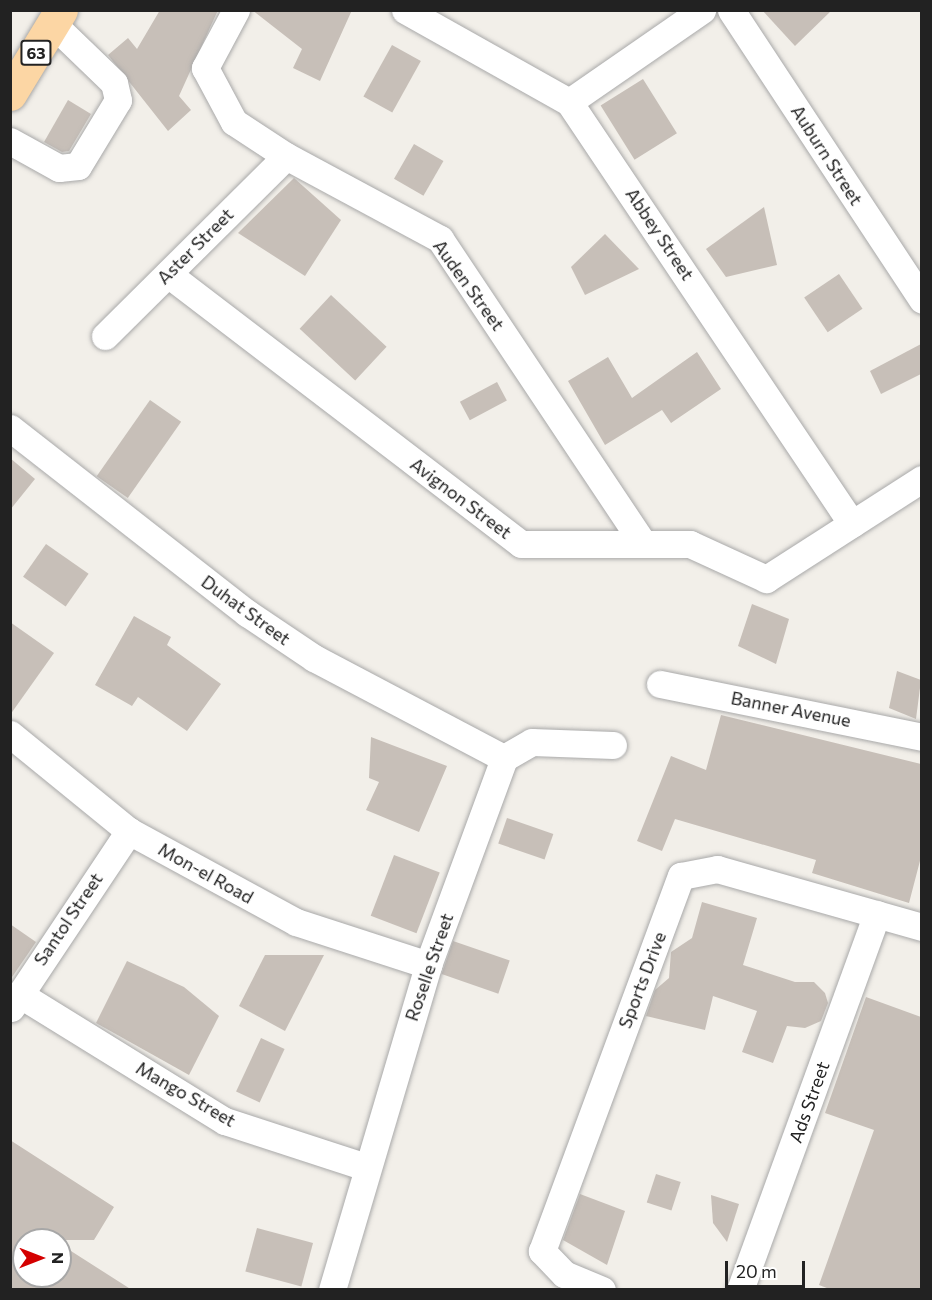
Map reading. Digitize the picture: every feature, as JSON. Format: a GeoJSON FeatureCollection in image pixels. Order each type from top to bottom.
{"type":"FeatureCollection","features":[{"type":"Feature","properties":{"kind":"main road","name":"63"},"geometry":{"type":"LineString","coordinates":[[10,94],[57,17]]}},
{"type":"Feature","properties":{"kind":"street","name":"Auden Street"},"geometry":{"type":"LineString","coordinates":[[236,10],[205,68],[234,122],[286,156],[440,239],[642,542]]}},
{"type":"Feature","properties":{"kind":"street","name":"Abbey Street"},"geometry":{"type":"LineString","coordinates":[[405,10],[569,102],[852,524]]}},
{"type":"Feature","properties":{"kind":"street"},"geometry":{"type":"LineString","coordinates":[[569,102],[702,10]]}},
{"type":"Feature","properties":{"kind":"street","name":"Auburn Street"},"geometry":{"type":"LineString","coordinates":[[740,14],[921,300]]}},
{"type":"Feature","properties":{"kind":"street"},"geometry":{"type":"LineString","coordinates":[[10,141],[59,168],[78,166],[118,100],[114,83],[57,17]]}},
{"type":"Feature","properties":{"kind":"street","name":"Aster Street"},"geometry":{"type":"LineString","coordinates":[[105,336],[286,156]]}},
{"type":"Feature","properties":{"kind":"street","name":"Avignon Street"},"geometry":{"type":"LineString","coordinates":[[168,273],[521,544],[642,542],[690,544],[766,579],[921,479]]}},
{"type":"Feature","properties":{"kind":"street","name":"Duhat Street"},"geometry":{"type":"LineString","coordinates":[[10,428],[247,613],[314,658],[504,758]]}},
{"type":"Feature","properties":{"kind":"street","name":"Banner Avenue"},"geometry":{"type":"LineString","coordinates":[[660,684],[921,737]]}},
{"type":"Feature","properties":{"kind":"street","name":"Mon-el Road"},"geometry":{"type":"LineString","coordinates":[[10,734],[129,831],[296,922],[428,965]]}},
{"type":"Feature","properties":{"kind":"street"},"geometry":{"type":"LineString","coordinates":[[504,758],[532,742],[613,746]]}},
{"type":"Feature","properties":{"kind":"street","name":"Roselle Street"},"geometry":{"type":"LineString","coordinates":[[332,1290],[366,1167],[428,965],[504,758]]}},
{"type":"Feature","properties":{"kind":"street","name":"Santol Street"},"geometry":{"type":"LineString","coordinates":[[15,1001],[129,831]]}},
{"type":"Feature","properties":{"kind":"street","name":"Sports Drive"},"geometry":{"type":"LineString","coordinates":[[602,1290],[564,1274],[542,1251],[681,876],[717,869],[921,927]]}},
{"type":"Feature","properties":{"kind":"street","name":"Ads Street"},"geometry":{"type":"LineString","coordinates":[[740,1290],[877,914]]}},
{"type":"Feature","properties":{"kind":"street","name":"Mango Street"},"geometry":{"type":"LineString","coordinates":[[15,1001],[225,1121],[366,1167]]}},
{"type":"Feature","properties":{"kind":"building"},"geometry":{"type":"Polygon","coordinates":[[[160,10],[218,10],[179,96],[191,110],[168,131],[108,55],[128,38],[137,49],[160,10]]]}},
{"type":"Feature","properties":{"kind":"building"},"geometry":{"type":"Polygon","coordinates":[[[252,10],[352,10],[320,81],[293,68],[302,49],[252,10]]]}},
{"type":"Feature","properties":{"kind":"building"},"geometry":{"type":"Polygon","coordinates":[[[762,10],[832,10],[795,46],[762,10]]]}},
{"type":"Feature","properties":{"kind":"building"},"geometry":{"type":"Polygon","coordinates":[[[392,45],[421,61],[392,113],[363,97],[392,45]]]}},
{"type":"Feature","properties":{"kind":"building"},"geometry":{"type":"Polygon","coordinates":[[[643,79],[677,133],[635,160],[601,105],[643,79]]]}},
{"type":"Feature","properties":{"kind":"building"},"geometry":{"type":"Polygon","coordinates":[[[68,100],[91,114],[69,151],[62,152],[44,142],[68,100]]]}},
{"type":"Feature","properties":{"kind":"building"},"geometry":{"type":"Polygon","coordinates":[[[414,144],[443,161],[423,196],[394,179],[414,144]]]}},
{"type":"Feature","properties":{"kind":"building"},"geometry":{"type":"Polygon","coordinates":[[[294,178],[341,220],[305,276],[238,233],[294,178]]]}},
{"type":"Feature","properties":{"kind":"building"},"geometry":{"type":"Polygon","coordinates":[[[764,207],[777,265],[726,277],[706,249],[764,207]]]}},
{"type":"Feature","properties":{"kind":"building"},"geometry":{"type":"Polygon","coordinates":[[[605,234],[639,269],[585,295],[571,267],[605,234]]]}},
{"type":"Feature","properties":{"kind":"building"},"geometry":{"type":"Polygon","coordinates":[[[839,274],[862,309],[828,332],[804,297],[839,274]]]}},
{"type":"Feature","properties":{"kind":"building"},"geometry":{"type":"Polygon","coordinates":[[[331,295],[387,347],[355,380],[300,329],[331,295]]]}},
{"type":"Feature","properties":{"kind":"building"},"geometry":{"type":"Polygon","coordinates":[[[921,344],[921,374],[881,394],[870,371],[921,344]]]}},
{"type":"Feature","properties":{"kind":"building"},"geometry":{"type":"Polygon","coordinates":[[[697,352],[721,389],[671,423],[662,410],[605,445],[568,381],[608,357],[632,398],[697,352]]]}},
{"type":"Feature","properties":{"kind":"building"},"geometry":{"type":"Polygon","coordinates":[[[497,382],[507,401],[470,420],[460,402],[497,382]]]}},
{"type":"Feature","properties":{"kind":"building"},"geometry":{"type":"Polygon","coordinates":[[[150,400],[181,422],[128,498],[97,476],[150,400]]]}},
{"type":"Feature","properties":{"kind":"building"},"geometry":{"type":"Polygon","coordinates":[[[10,458],[35,479],[10,510],[10,458]]]}},
{"type":"Feature","properties":{"kind":"building"},"geometry":{"type":"Polygon","coordinates":[[[46,544],[89,574],[66,607],[23,577],[46,544]]]}},
{"type":"Feature","properties":{"kind":"building"},"geometry":{"type":"Polygon","coordinates":[[[752,604],[789,619],[776,664],[738,646],[752,604]]]}},
{"type":"Feature","properties":{"kind":"building"},"geometry":{"type":"Polygon","coordinates":[[[134,616],[171,637],[167,645],[221,684],[187,731],[138,697],[132,706],[95,685],[134,616]]]}},
{"type":"Feature","properties":{"kind":"building"},"geometry":{"type":"Polygon","coordinates":[[[10,622],[54,653],[10,715],[10,622]]]}},
{"type":"Feature","properties":{"kind":"building"},"geometry":{"type":"Polygon","coordinates":[[[897,671],[921,680],[916,719],[889,708],[897,671]]]}},
{"type":"Feature","properties":{"kind":"building"},"geometry":{"type":"Polygon","coordinates":[[[721,715],[921,764],[921,857],[909,903],[812,873],[816,860],[675,819],[662,851],[637,841],[671,756],[706,770],[721,715]]]}},
{"type":"Feature","properties":{"kind":"building"},"geometry":{"type":"Polygon","coordinates":[[[371,737],[447,766],[419,832],[366,810],[379,782],[369,778],[371,737]]]}},
{"type":"Feature","properties":{"kind":"building"},"geometry":{"type":"Polygon","coordinates":[[[507,818],[553,834],[545,859],[498,844],[507,818]]]}},
{"type":"Feature","properties":{"kind":"building"},"geometry":{"type":"Polygon","coordinates":[[[394,855],[440,873],[416,933],[371,916],[394,855]]]}},
{"type":"Feature","properties":{"kind":"building"},"geometry":{"type":"Polygon","coordinates":[[[702,902],[757,918],[743,965],[795,982],[814,982],[825,993],[828,1003],[821,1021],[805,1028],[787,1026],[773,1063],[742,1052],[757,1011],[713,996],[705,1030],[646,1016],[655,990],[669,978],[671,952],[692,938],[702,902]]]}},
{"type":"Feature","properties":{"kind":"building"},"geometry":{"type":"Polygon","coordinates":[[[10,924],[36,942],[10,980],[10,924]]]}},
{"type":"Feature","properties":{"kind":"building"},"geometry":{"type":"Polygon","coordinates":[[[453,941],[510,961],[498,994],[442,974],[453,941]]]}},
{"type":"Feature","properties":{"kind":"building"},"geometry":{"type":"Polygon","coordinates":[[[265,955],[324,955],[285,1031],[239,1006],[265,955]]]}},
{"type":"Feature","properties":{"kind":"building"},"geometry":{"type":"Polygon","coordinates":[[[127,961],[184,987],[219,1016],[189,1075],[96,1023],[127,961]]]}},
{"type":"Feature","properties":{"kind":"building"},"geometry":{"type":"Polygon","coordinates":[[[866,997],[921,1017],[921,1290],[832,1290],[819,1285],[874,1130],[825,1113],[866,997]]]}},
{"type":"Feature","properties":{"kind":"building"},"geometry":{"type":"Polygon","coordinates":[[[261,1038],[285,1049],[260,1102],[236,1091],[261,1038]]]}},
{"type":"Feature","properties":{"kind":"building"},"geometry":{"type":"Polygon","coordinates":[[[10,1140],[114,1207],[94,1240],[72,1240],[72,1228],[12,1228],[12,1288],[72,1288],[72,1252],[132,1290],[10,1290],[10,1140]]]}},
{"type":"Feature","properties":{"kind":"building"},"geometry":{"type":"Polygon","coordinates":[[[656,1174],[681,1182],[671,1211],[647,1203],[656,1174]]]}},
{"type":"Feature","properties":{"kind":"building"},"geometry":{"type":"Polygon","coordinates":[[[580,1194],[625,1211],[607,1265],[563,1240],[580,1194]]]}},
{"type":"Feature","properties":{"kind":"building"},"geometry":{"type":"Polygon","coordinates":[[[711,1195],[739,1204],[727,1242],[713,1223],[711,1195]]]}},
{"type":"Feature","properties":{"kind":"building"},"geometry":{"type":"Polygon","coordinates":[[[257,1228],[313,1243],[301,1286],[245,1271],[257,1228]]]}}]}
